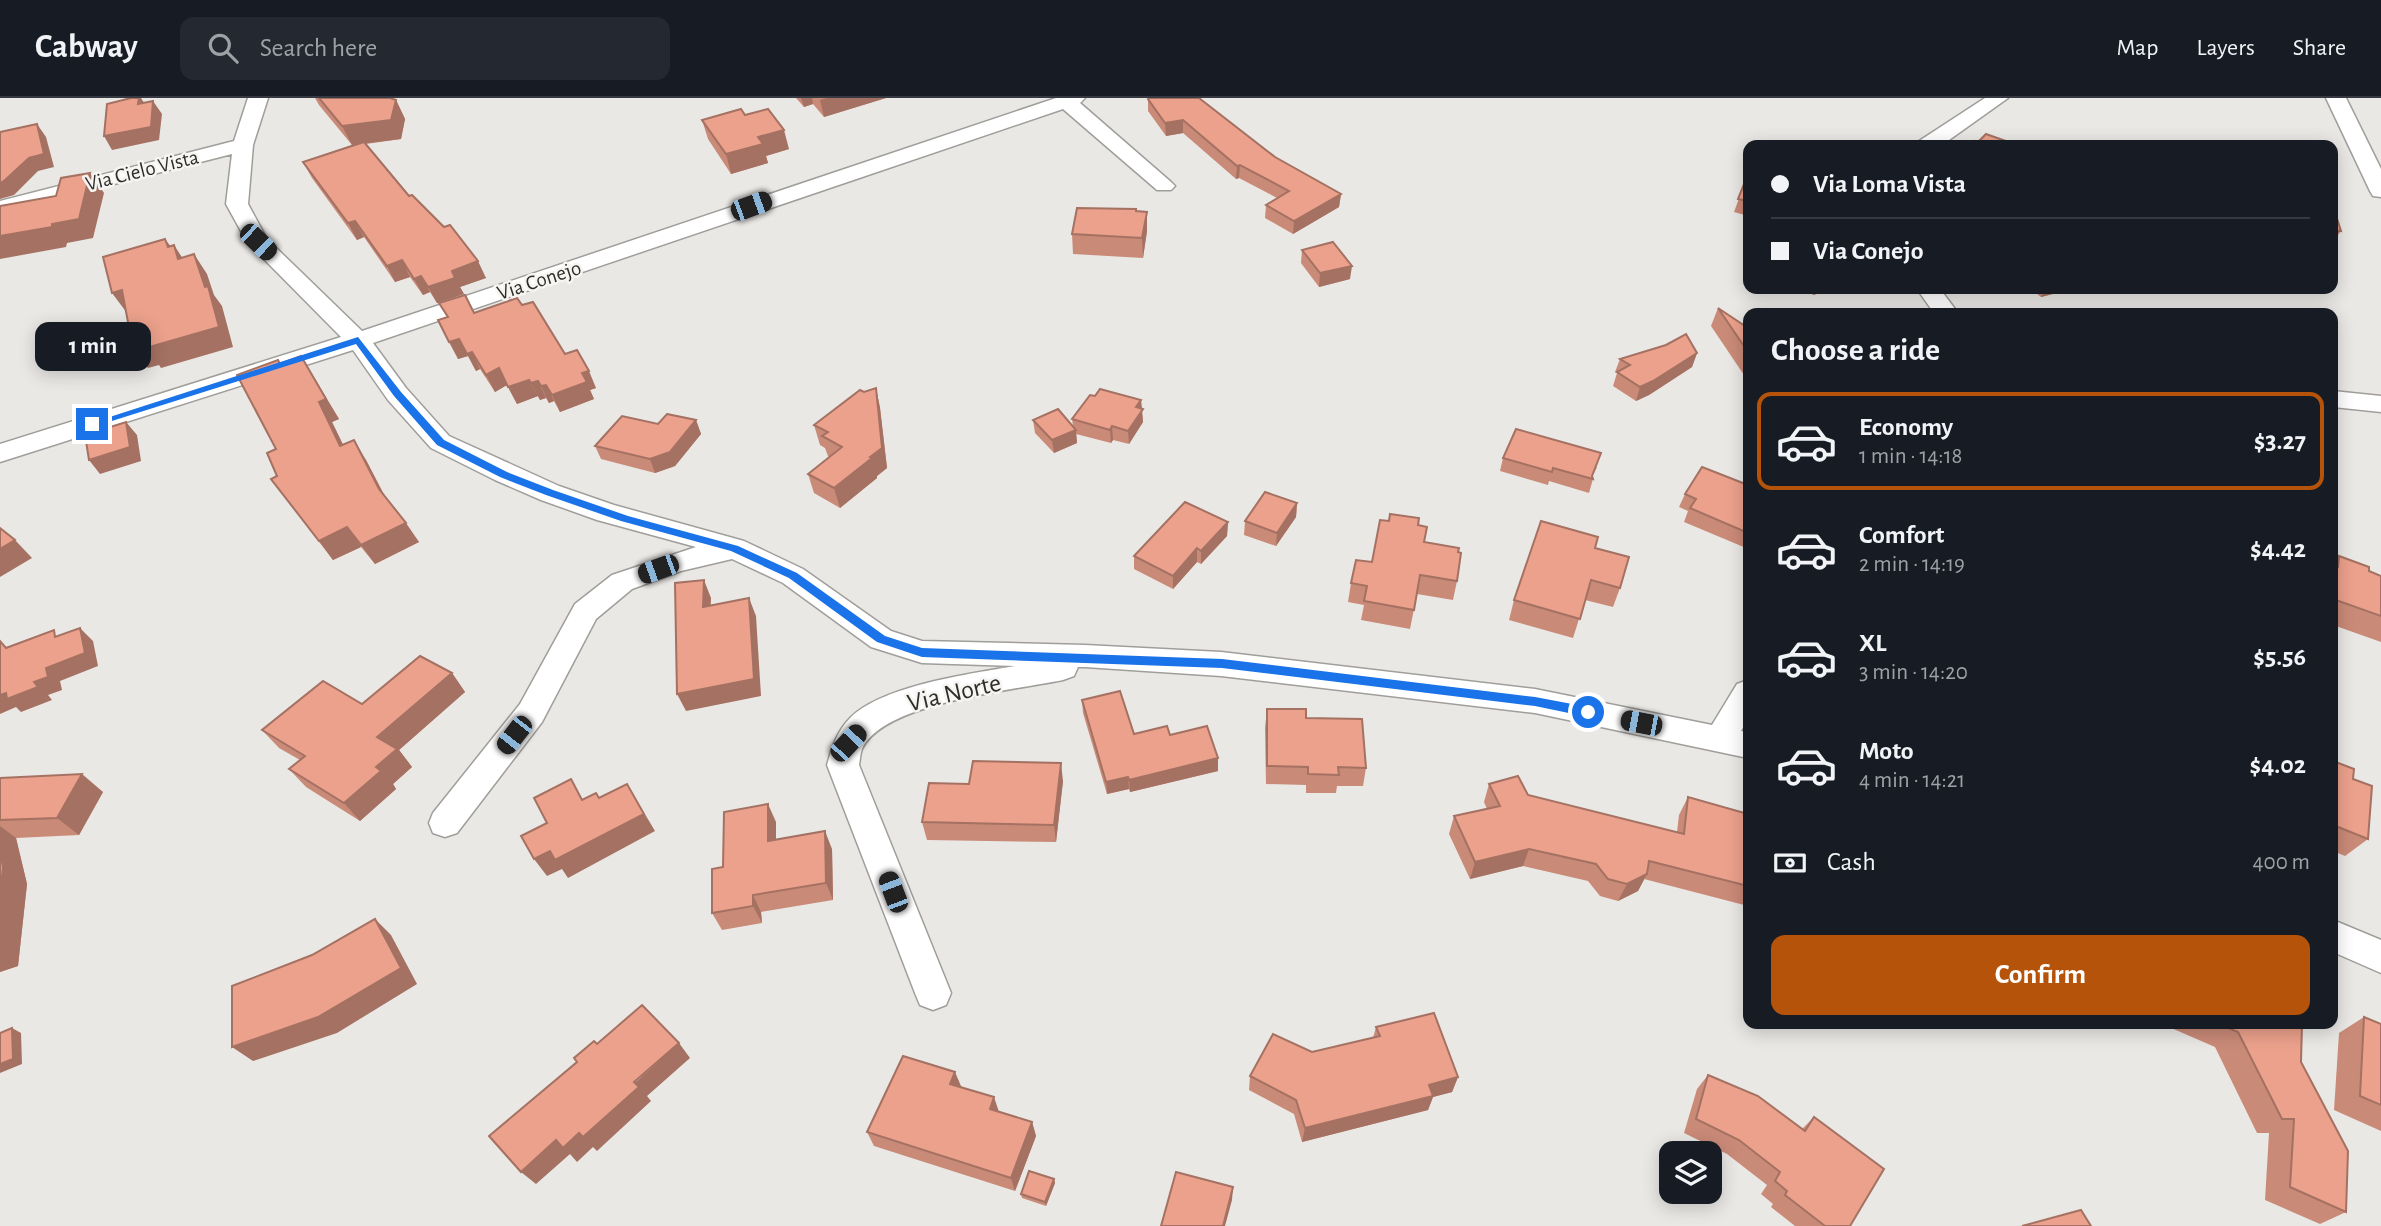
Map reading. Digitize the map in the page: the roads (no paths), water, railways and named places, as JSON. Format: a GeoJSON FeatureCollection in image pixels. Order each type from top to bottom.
{"type":"FeatureCollection","features":[{"type":"Feature","properties":{"kind":"street"},"geometry":{"type":"LineString","coordinates":[[258,98],[243,145],[237,204],[258,242],[358,340],[397,394],[440,442],[504,474],[550,493],[607,513],[734,548],[793,576],[881,639],[922,652],[1085,656],[1222,664],[1535,701],[1735,742],[1743,711]]}},
{"type":"Feature","properties":{"kind":"street"},"geometry":{"type":"LineString","coordinates":[[1936,140],[1998,98]]}},
{"type":"Feature","properties":{"kind":"street"},"geometry":{"type":"LineString","coordinates":[[2336,98],[2381,191]]}},
{"type":"Feature","properties":{"kind":"street"},"geometry":{"type":"LineString","coordinates":[[1070,100],[1164,186]]}},
{"type":"Feature","properties":{"kind":"street","name":"Via Conejo"},"geometry":{"type":"LineString","coordinates":[[0,453],[358,340],[1070,100]]}},
{"type":"Feature","properties":{"kind":"street","name":"Via Cielo Vista"},"geometry":{"type":"LineString","coordinates":[[0,207],[243,145]]}},
{"type":"Feature","properties":{"kind":"street"},"geometry":{"type":"LineString","coordinates":[[1932,294],[1943,308]]}},
{"type":"Feature","properties":{"kind":"street"},"geometry":{"type":"LineString","coordinates":[[2338,400],[2381,404]]}},
{"type":"Feature","properties":{"kind":"street"},"geometry":{"type":"LineString","coordinates":[[445,823],[531,713],[585,612],[622,582],[676,562],[734,548]]}},
{"type":"Feature","properties":{"kind":"street","name":"Via Norte"},"geometry":{"type":"LineString","coordinates":[[933,993],[844,765],[848,743],[873,717],[906,699],[1062,668],[1085,656]]}},
{"type":"Feature","properties":{"kind":"street"},"geometry":{"type":"LineString","coordinates":[[2338,938],[2381,957]]}}]}
